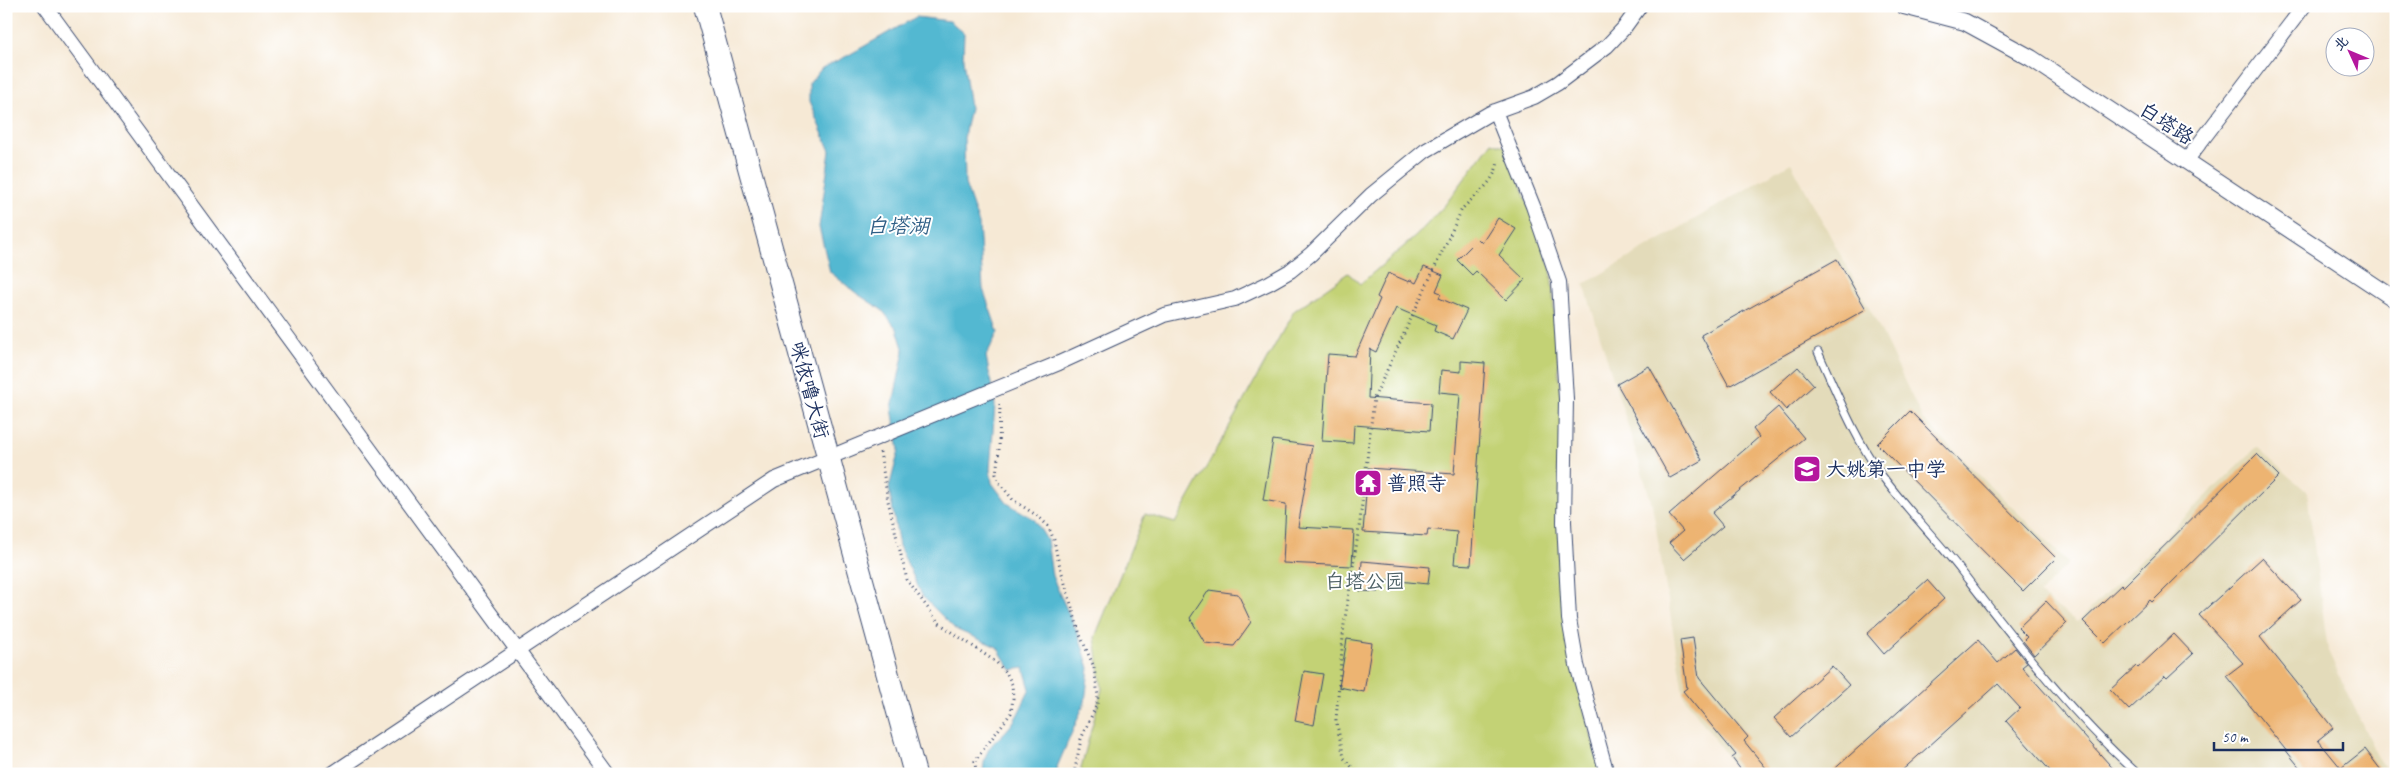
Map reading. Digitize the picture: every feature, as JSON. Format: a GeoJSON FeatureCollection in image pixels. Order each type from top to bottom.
{"type":"FeatureCollection","features":[{"type":"Feature","properties":{"kind":"highway","name":"咪依噜大街"},"geometry":{"type":"LineString","coordinates":[[705,6],[915,774]]}},
{"type":"Feature","properties":{"kind":"street"},"geometry":{"type":"LineString","coordinates":[[45,6],[608,774]]}},
{"type":"Feature","properties":{"kind":"street"},"geometry":{"type":"LineString","coordinates":[[332,774],[774,480],[828,456],[1059,364],[1164,315],[1235,299],[1269,283],[1311,254],[1371,194],[1425,151],[1462,128],[1495,111],[1534,97],[1558,83],[1607,46],[1624,28],[1640,6]]}},
{"type":"Feature","properties":{"kind":"street","name":"白塔路"},"geometry":{"type":"LineString","coordinates":[[1904,6],[1948,16],[1992,35],[2032,58],[2396,300]]}},
{"type":"Feature","properties":{"kind":"street"},"geometry":{"type":"LineString","coordinates":[[2186,161],[2304,6]]}},
{"type":"Feature","properties":{"kind":"street"},"geometry":{"type":"LineString","coordinates":[[1495,111],[1533,206],[1559,282],[1566,399],[1564,522],[1569,620],[1578,665],[1607,774]]}},
{"type":"Feature","properties":{"kind":"lane"},"geometry":{"type":"LineString","coordinates":[[1818,352],[1869,458],[1889,486],[1942,546],[2026,654],[2075,711],[2138,774]]}},
{"type":"Feature","properties":{"kind":"path"},"geometry":{"type":"LineString","coordinates":[[1358,774],[1344,758],[1336,720],[1344,625],[1360,522],[1374,398],[1462,208],[1492,178],[1499,158]]}},
{"type":"Feature","properties":{"kind":"path"},"geometry":{"type":"LineString","coordinates":[[1000,387],[999,450],[996,474],[998,481],[1013,500],[1039,517],[1048,526],[1054,540],[1080,635],[1094,667],[1098,696],[1097,704],[1081,739],[1074,774]]}},
{"type":"Feature","properties":{"kind":"path"},"geometry":{"type":"LineString","coordinates":[[878,436],[888,501],[907,580],[939,624],[996,662],[1007,674],[1012,684],[1013,698],[1010,713],[975,761],[976,774]]}},
{"type":"Feature","properties":{"kind":"shaded area","name":"大姚第一中学"},"geometry":{"type":"Polygon","coordinates":[[[1791,163],[1876,321],[1923,420],[2069,563],[2039,594],[2077,622],[2257,447],[2307,492],[2328,651],[2377,756],[2390,774],[1740,774],[1684,697],[1652,504],[1584,284],[1791,163]]]}},
{"type":"Feature","properties":{"kind":"green space","name":"白塔公园"},"geometry":{"type":"Polygon","coordinates":[[[1492,142],[1507,147],[1551,269],[1561,402],[1559,577],[1571,663],[1602,774],[1082,774],[1081,768],[1102,689],[1095,637],[1145,514],[1175,523],[1294,311],[1348,273],[1360,284],[1416,236],[1445,205],[1492,142]]]}},
{"type":"Feature","properties":{"kind":"water","name":"白塔湖"},"geometry":{"type":"Polygon","coordinates":[[[916,17],[950,21],[964,33],[963,59],[970,108],[964,136],[965,184],[979,224],[983,289],[998,332],[986,356],[995,405],[990,469],[992,483],[1007,503],[1034,519],[1047,540],[1052,576],[1080,639],[1089,668],[1085,702],[1057,767],[1058,774],[983,774],[984,763],[989,749],[1014,721],[1030,689],[1024,668],[1011,670],[997,647],[955,629],[923,597],[899,546],[889,488],[899,450],[892,408],[904,351],[897,329],[882,310],[856,293],[830,272],[819,227],[830,151],[809,102],[809,84],[822,68],[916,17]]]}},
{"type":"Feature","properties":{"kind":"building"},"geometry":{"type":"Polygon","coordinates":[[[1498,218],[1516,229],[1499,255],[1525,280],[1506,300],[1476,271],[1472,275],[1457,260],[1478,239],[1482,243],[1498,218]]]}},
{"type":"Feature","properties":{"kind":"building"},"geometry":{"type":"Polygon","coordinates":[[[1837,259],[1866,309],[1729,386],[1701,335],[1837,259]]]}},
{"type":"Feature","properties":{"kind":"building"},"geometry":{"type":"Polygon","coordinates":[[[1424,267],[1443,275],[1436,291],[1441,293],[1439,298],[1467,310],[1453,339],[1434,331],[1436,325],[1396,308],[1376,352],[1370,349],[1368,398],[1431,403],[1429,431],[1354,425],[1353,443],[1322,441],[1328,354],[1355,356],[1380,299],[1377,297],[1388,273],[1416,283],[1424,267]]]}},
{"type":"Feature","properties":{"kind":"building"},"geometry":{"type":"Polygon","coordinates":[[[1461,361],[1485,363],[1471,565],[1454,564],[1457,532],[1428,529],[1427,536],[1363,532],[1368,468],[1454,474],[1460,394],[1439,392],[1441,370],[1461,372],[1461,361]]]}},
{"type":"Feature","properties":{"kind":"building"},"geometry":{"type":"Polygon","coordinates":[[[1649,366],[1702,460],[1670,478],[1617,384],[1649,366]]]}},
{"type":"Feature","properties":{"kind":"building"},"geometry":{"type":"Polygon","coordinates":[[[1798,367],[1814,385],[1786,410],[1770,392],[1798,367]]]}},
{"type":"Feature","properties":{"kind":"building"},"geometry":{"type":"Polygon","coordinates":[[[1778,407],[1804,438],[1712,513],[1723,526],[1684,559],[1669,543],[1683,531],[1669,515],[1759,437],[1753,429],[1778,407]]]}},
{"type":"Feature","properties":{"kind":"building"},"geometry":{"type":"Polygon","coordinates":[[[1910,411],[2056,558],[2023,591],[1877,444],[1910,411]]]}},
{"type":"Feature","properties":{"kind":"building"},"geometry":{"type":"Polygon","coordinates":[[[1273,440],[1312,446],[1298,527],[1354,530],[1352,566],[1283,563],[1286,504],[1263,500],[1273,440]]]}},
{"type":"Feature","properties":{"kind":"building"},"geometry":{"type":"Polygon","coordinates":[[[2257,454],[2279,476],[2152,602],[2150,600],[2105,643],[2083,621],[2121,585],[2123,587],[2257,454]]]}},
{"type":"Feature","properties":{"kind":"building"},"geometry":{"type":"Polygon","coordinates":[[[2262,558],[2301,600],[2260,637],[2333,728],[2318,740],[2341,768],[2365,749],[2384,774],[2305,774],[2226,676],[2243,663],[2199,615],[2262,558]]]}},
{"type":"Feature","properties":{"kind":"building"},"geometry":{"type":"Polygon","coordinates":[[[1362,561],[1430,567],[1428,584],[1379,579],[1378,592],[1360,591],[1362,561]]]}},
{"type":"Feature","properties":{"kind":"building"},"geometry":{"type":"Polygon","coordinates":[[[1927,580],[1944,599],[1884,654],[1867,634],[1927,580]]]}},
{"type":"Feature","properties":{"kind":"building"},"geometry":{"type":"Polygon","coordinates":[[[1209,590],[1238,594],[1251,622],[1234,646],[1205,643],[1190,618],[1209,590]]]}},
{"type":"Feature","properties":{"kind":"building"},"geometry":{"type":"Polygon","coordinates":[[[2046,601],[2067,623],[2034,655],[2023,641],[2027,637],[2018,628],[2046,601]]]}},
{"type":"Feature","properties":{"kind":"building"},"geometry":{"type":"Polygon","coordinates":[[[2174,634],[2193,654],[2167,678],[2165,676],[2129,710],[2110,690],[2136,666],[2138,668],[2174,634]]]}},
{"type":"Feature","properties":{"kind":"building"},"geometry":{"type":"Polygon","coordinates":[[[1693,638],[1699,678],[1748,737],[1744,741],[1771,774],[1744,774],[1732,758],[1736,755],[1683,691],[1687,688],[1680,640],[1693,638]]]}},
{"type":"Feature","properties":{"kind":"building"},"geometry":{"type":"Polygon","coordinates":[[[1347,639],[1372,643],[1364,692],[1339,687],[1347,639]]]}},
{"type":"Feature","properties":{"kind":"building"},"geometry":{"type":"Polygon","coordinates":[[[1978,640],[1998,663],[2015,648],[2027,663],[2022,667],[2118,774],[2053,774],[2006,721],[2020,708],[1998,684],[1898,774],[1829,774],[1978,640]]]}},
{"type":"Feature","properties":{"kind":"building"},"geometry":{"type":"Polygon","coordinates":[[[1832,666],[1849,685],[1791,737],[1774,718],[1832,666]]]}},
{"type":"Feature","properties":{"kind":"building"},"geometry":{"type":"Polygon","coordinates":[[[1304,671],[1323,674],[1314,725],[1295,721],[1304,671]]]}},
{"type":"Feature","properties":{"kind":"place","name":"大姚第一中学"},"geometry":{"type":"Point","coordinates":[1807,469]}},
{"type":"Feature","properties":{"kind":"place","name":"普照寺"},"geometry":{"type":"Point","coordinates":[1368,483]}}]}
